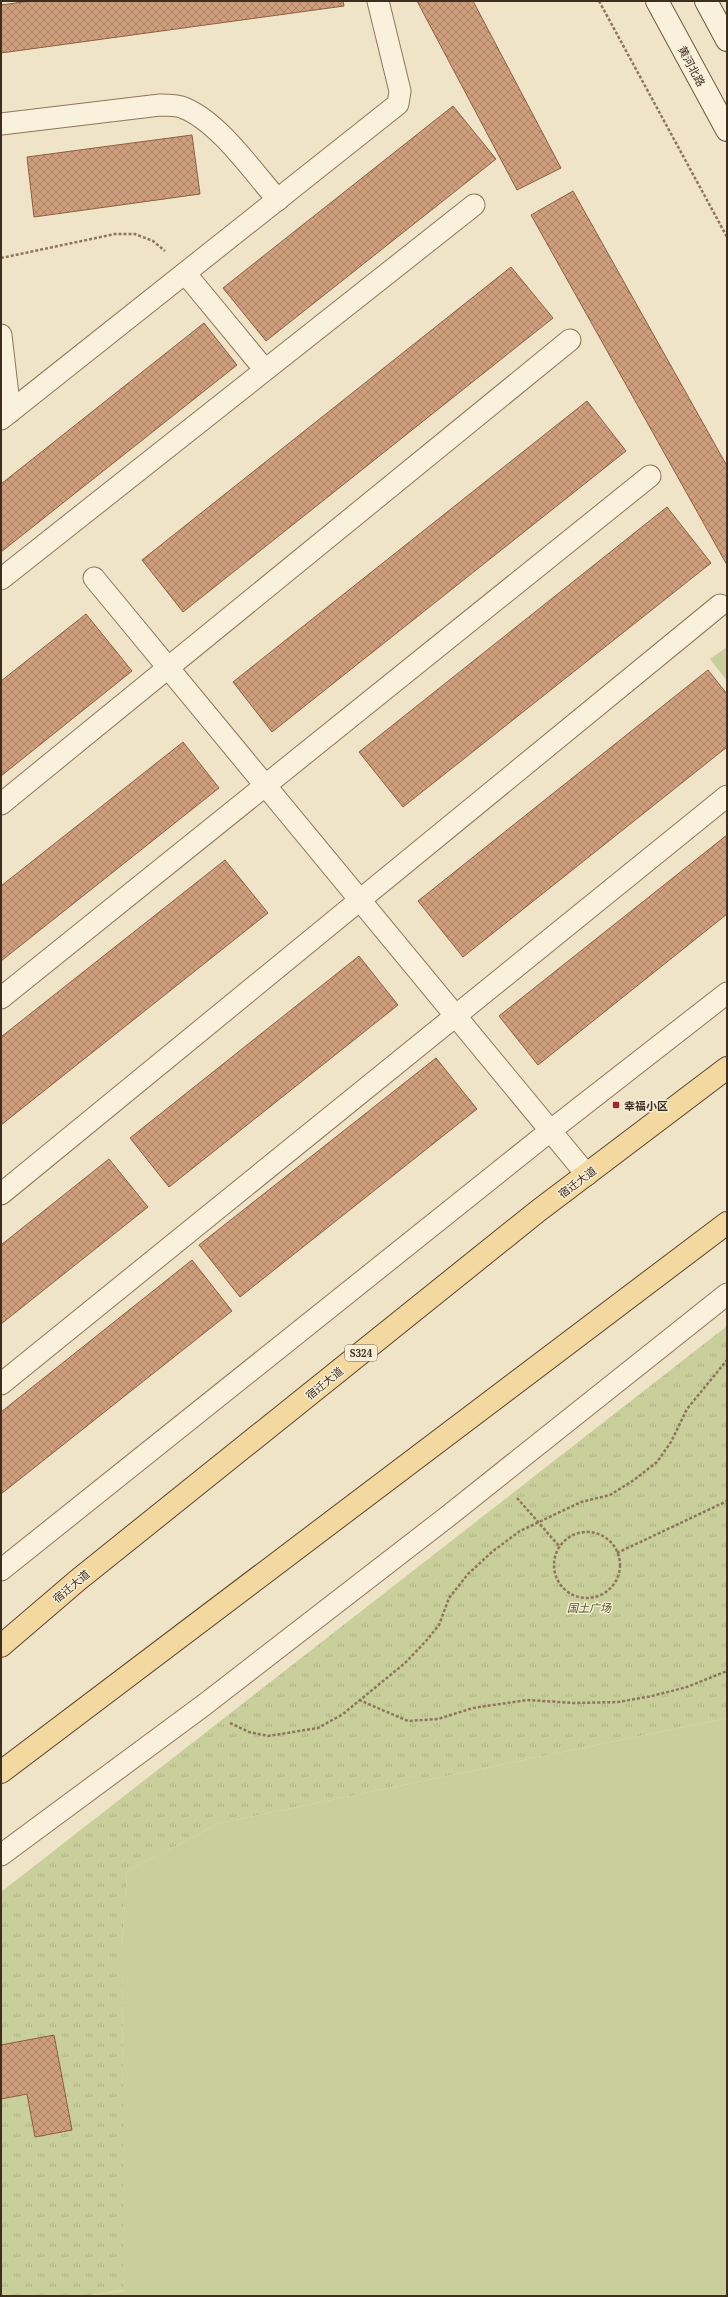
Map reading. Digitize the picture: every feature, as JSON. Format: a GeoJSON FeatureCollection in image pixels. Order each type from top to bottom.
{"type":"FeatureCollection","features":[{"type":"Feature","properties":{"kind":"main road","name":"黄河北路"},"geometry":{"type":"LineString","coordinates":[[657,1],[727,130]]}},
{"type":"Feature","properties":{"kind":"main road"},"geometry":{"type":"LineString","coordinates":[[706,1],[727,40]]}},
{"type":"Feature","properties":{"kind":"main road","name":"宿迁大道"},"geometry":{"type":"LineString","coordinates":[[1,1646],[90,1570],[587,1175],[727,1068]]}},
{"type":"Feature","properties":{"kind":"main road"},"geometry":{"type":"LineString","coordinates":[[1,1772],[727,1223]]}},
{"type":"Feature","properties":{"kind":"lane"},"geometry":{"type":"LineString","coordinates":[[5,416],[398,104],[400,91],[378,1]]}},
{"type":"Feature","properties":{"kind":"lane"},"geometry":{"type":"LineString","coordinates":[[1,124],[160,105],[183,107],[202,117],[219,132],[278,200]]}},
{"type":"Feature","properties":{"kind":"lane"},"geometry":{"type":"LineString","coordinates":[[1,579],[474,205]]}},
{"type":"Feature","properties":{"kind":"lane"},"geometry":{"type":"LineString","coordinates":[[185,274],[265,370]]}},
{"type":"Feature","properties":{"kind":"lane"},"geometry":{"type":"LineString","coordinates":[[1,335],[5,416]]}},
{"type":"Feature","properties":{"kind":"lane"},"geometry":{"type":"LineString","coordinates":[[1,804],[570,340]]}},
{"type":"Feature","properties":{"kind":"lane"},"geometry":{"type":"LineString","coordinates":[[1,998],[650,476]]}},
{"type":"Feature","properties":{"kind":"lane"},"geometry":{"type":"LineString","coordinates":[[94,578],[587,1175]]}},
{"type":"Feature","properties":{"kind":"lane"},"geometry":{"type":"LineString","coordinates":[[1,1194],[720,605]]}},
{"type":"Feature","properties":{"kind":"lane"},"geometry":{"type":"LineString","coordinates":[[1,1384],[727,796]]}},
{"type":"Feature","properties":{"kind":"lane"},"geometry":{"type":"LineString","coordinates":[[1,1570],[550,1131],[727,993]]}},
{"type":"Feature","properties":{"kind":"lane"},"geometry":{"type":"LineString","coordinates":[[1,1855],[204,1705],[498,1476],[727,1294]]}},
{"type":"Feature","properties":{"kind":"path"},"geometry":{"type":"LineString","coordinates":[[599,1],[727,237]]}},
{"type":"Feature","properties":{"kind":"path"},"geometry":{"type":"LineString","coordinates":[[1,258],[115,234],[135,234],[154,241],[167,252],[185,274]]}},
{"type":"Feature","properties":{"kind":"path"},"geometry":{"type":"LineString","coordinates":[[204,1705],[232,1724],[249,1732],[268,1736],[318,1728],[343,1714],[405,1663],[426,1641],[439,1624],[449,1598],[468,1574],[493,1551],[520,1531],[581,1502],[610,1495],[634,1480],[657,1462],[671,1442],[687,1409],[727,1360]]}},
{"type":"Feature","properties":{"kind":"path"},"geometry":{"type":"LineString","coordinates":[[498,1476],[560,1547]]}},
{"type":"Feature","properties":{"kind":"path"},"geometry":{"type":"LineString","coordinates":[[617,1553],[727,1501]]}},
{"type":"Feature","properties":{"kind":"path"},"geometry":{"type":"LineString","coordinates":[[592,1533],[602,1536],[611,1543],[617,1553],[619,1570],[612,1586],[604,1593],[593,1598],[577,1597],[567,1591],[559,1583],[555,1573],[554,1560],[560,1547],[564,1541],[575,1535],[592,1533]]}},
{"type":"Feature","properties":{"kind":"path"},"geometry":{"type":"LineString","coordinates":[[359,1700],[408,1721],[438,1719],[473,1708],[527,1700],[574,1703],[618,1702],[652,1696],[687,1687],[727,1671]]}},
{"type":"Feature","properties":{"kind":"green space"},"geometry":{"type":"Polygon","coordinates":[[[727,647],[727,681],[710,659],[727,647]]]}},
{"type":"Feature","properties":{"kind":"green space","name":"国土广场"},"geometry":{"type":"Polygon","coordinates":[[[727,1326],[727,1718],[220,1823],[127,1871],[122,1945],[124,2290],[84,2296],[1,2296],[1,1892],[727,1326]]]}},
{"type":"Feature","properties":{"kind":"green space"},"geometry":{"type":"Polygon","coordinates":[[[727,1718],[727,2296],[84,2296],[123,2291],[122,1945],[127,1871],[220,1823],[727,1718]]]}},
{"type":"Feature","properties":{"kind":"building"},"geometry":{"type":"Polygon","coordinates":[[[30,1],[343,1],[344,6],[1,53],[1,5],[30,1]]]}},
{"type":"Feature","properties":{"kind":"building"},"geometry":{"type":"Polygon","coordinates":[[[417,1],[473,1],[561,168],[517,190],[417,1]]]}},
{"type":"Feature","properties":{"kind":"building"},"geometry":{"type":"Polygon","coordinates":[[[453,106],[496,159],[266,341],[223,288],[453,106]]]}},
{"type":"Feature","properties":{"kind":"building"},"geometry":{"type":"Polygon","coordinates":[[[192,135],[200,194],[34,217],[27,157],[192,135]]]}},
{"type":"Feature","properties":{"kind":"building"},"geometry":{"type":"Polygon","coordinates":[[[573,191],[727,466],[727,565],[531,215],[573,191]]]}},
{"type":"Feature","properties":{"kind":"building"},"geometry":{"type":"Polygon","coordinates":[[[511,267],[553,318],[183,612],[142,560],[511,267]]]}},
{"type":"Feature","properties":{"kind":"building"},"geometry":{"type":"Polygon","coordinates":[[[204,323],[237,365],[1,552],[1,484],[204,323]]]}},
{"type":"Feature","properties":{"kind":"building"},"geometry":{"type":"Polygon","coordinates":[[[587,401],[626,451],[272,732],[233,682],[587,401]]]}},
{"type":"Feature","properties":{"kind":"building"},"geometry":{"type":"Polygon","coordinates":[[[667,507],[711,563],[403,807],[359,752],[667,507]]]}},
{"type":"Feature","properties":{"kind":"building"},"geometry":{"type":"Polygon","coordinates":[[[86,614],[132,671],[1,776],[1,681],[86,614]]]}},
{"type":"Feature","properties":{"kind":"building"},"geometry":{"type":"Polygon","coordinates":[[[708,670],[727,694],[727,747],[463,957],[418,901],[708,670]]]}},
{"type":"Feature","properties":{"kind":"building"},"geometry":{"type":"Polygon","coordinates":[[[183,742],[219,788],[1,961],[1,886],[183,742]]]}},
{"type":"Feature","properties":{"kind":"building"},"geometry":{"type":"Polygon","coordinates":[[[727,835],[727,914],[538,1065],[499,1016],[727,835]]]}},
{"type":"Feature","properties":{"kind":"building"},"geometry":{"type":"Polygon","coordinates":[[[225,860],[268,913],[1,1125],[1,1037],[225,860]]]}},
{"type":"Feature","properties":{"kind":"building"},"geometry":{"type":"Polygon","coordinates":[[[359,956],[398,1005],[169,1187],[130,1138],[359,956]]]}},
{"type":"Feature","properties":{"kind":"building"},"geometry":{"type":"Polygon","coordinates":[[[436,1058],[477,1109],[240,1297],[199,1245],[436,1058]]]}},
{"type":"Feature","properties":{"kind":"building"},"geometry":{"type":"Polygon","coordinates":[[[109,1159],[148,1207],[1,1324],[1,1245],[109,1159]]]}},
{"type":"Feature","properties":{"kind":"building"},"geometry":{"type":"Polygon","coordinates":[[[192,1260],[232,1311],[1,1494],[1,1412],[192,1260]]]}},
{"type":"Feature","properties":{"kind":"building"},"geometry":{"type":"Polygon","coordinates":[[[54,2035],[72,2130],[35,2137],[27,2094],[1,2099],[1,2045],[54,2035]]]}},
{"type":"Feature","properties":{"kind":"place","name":"幸福小区"},"geometry":{"type":"Point","coordinates":[616,1105]}}]}
